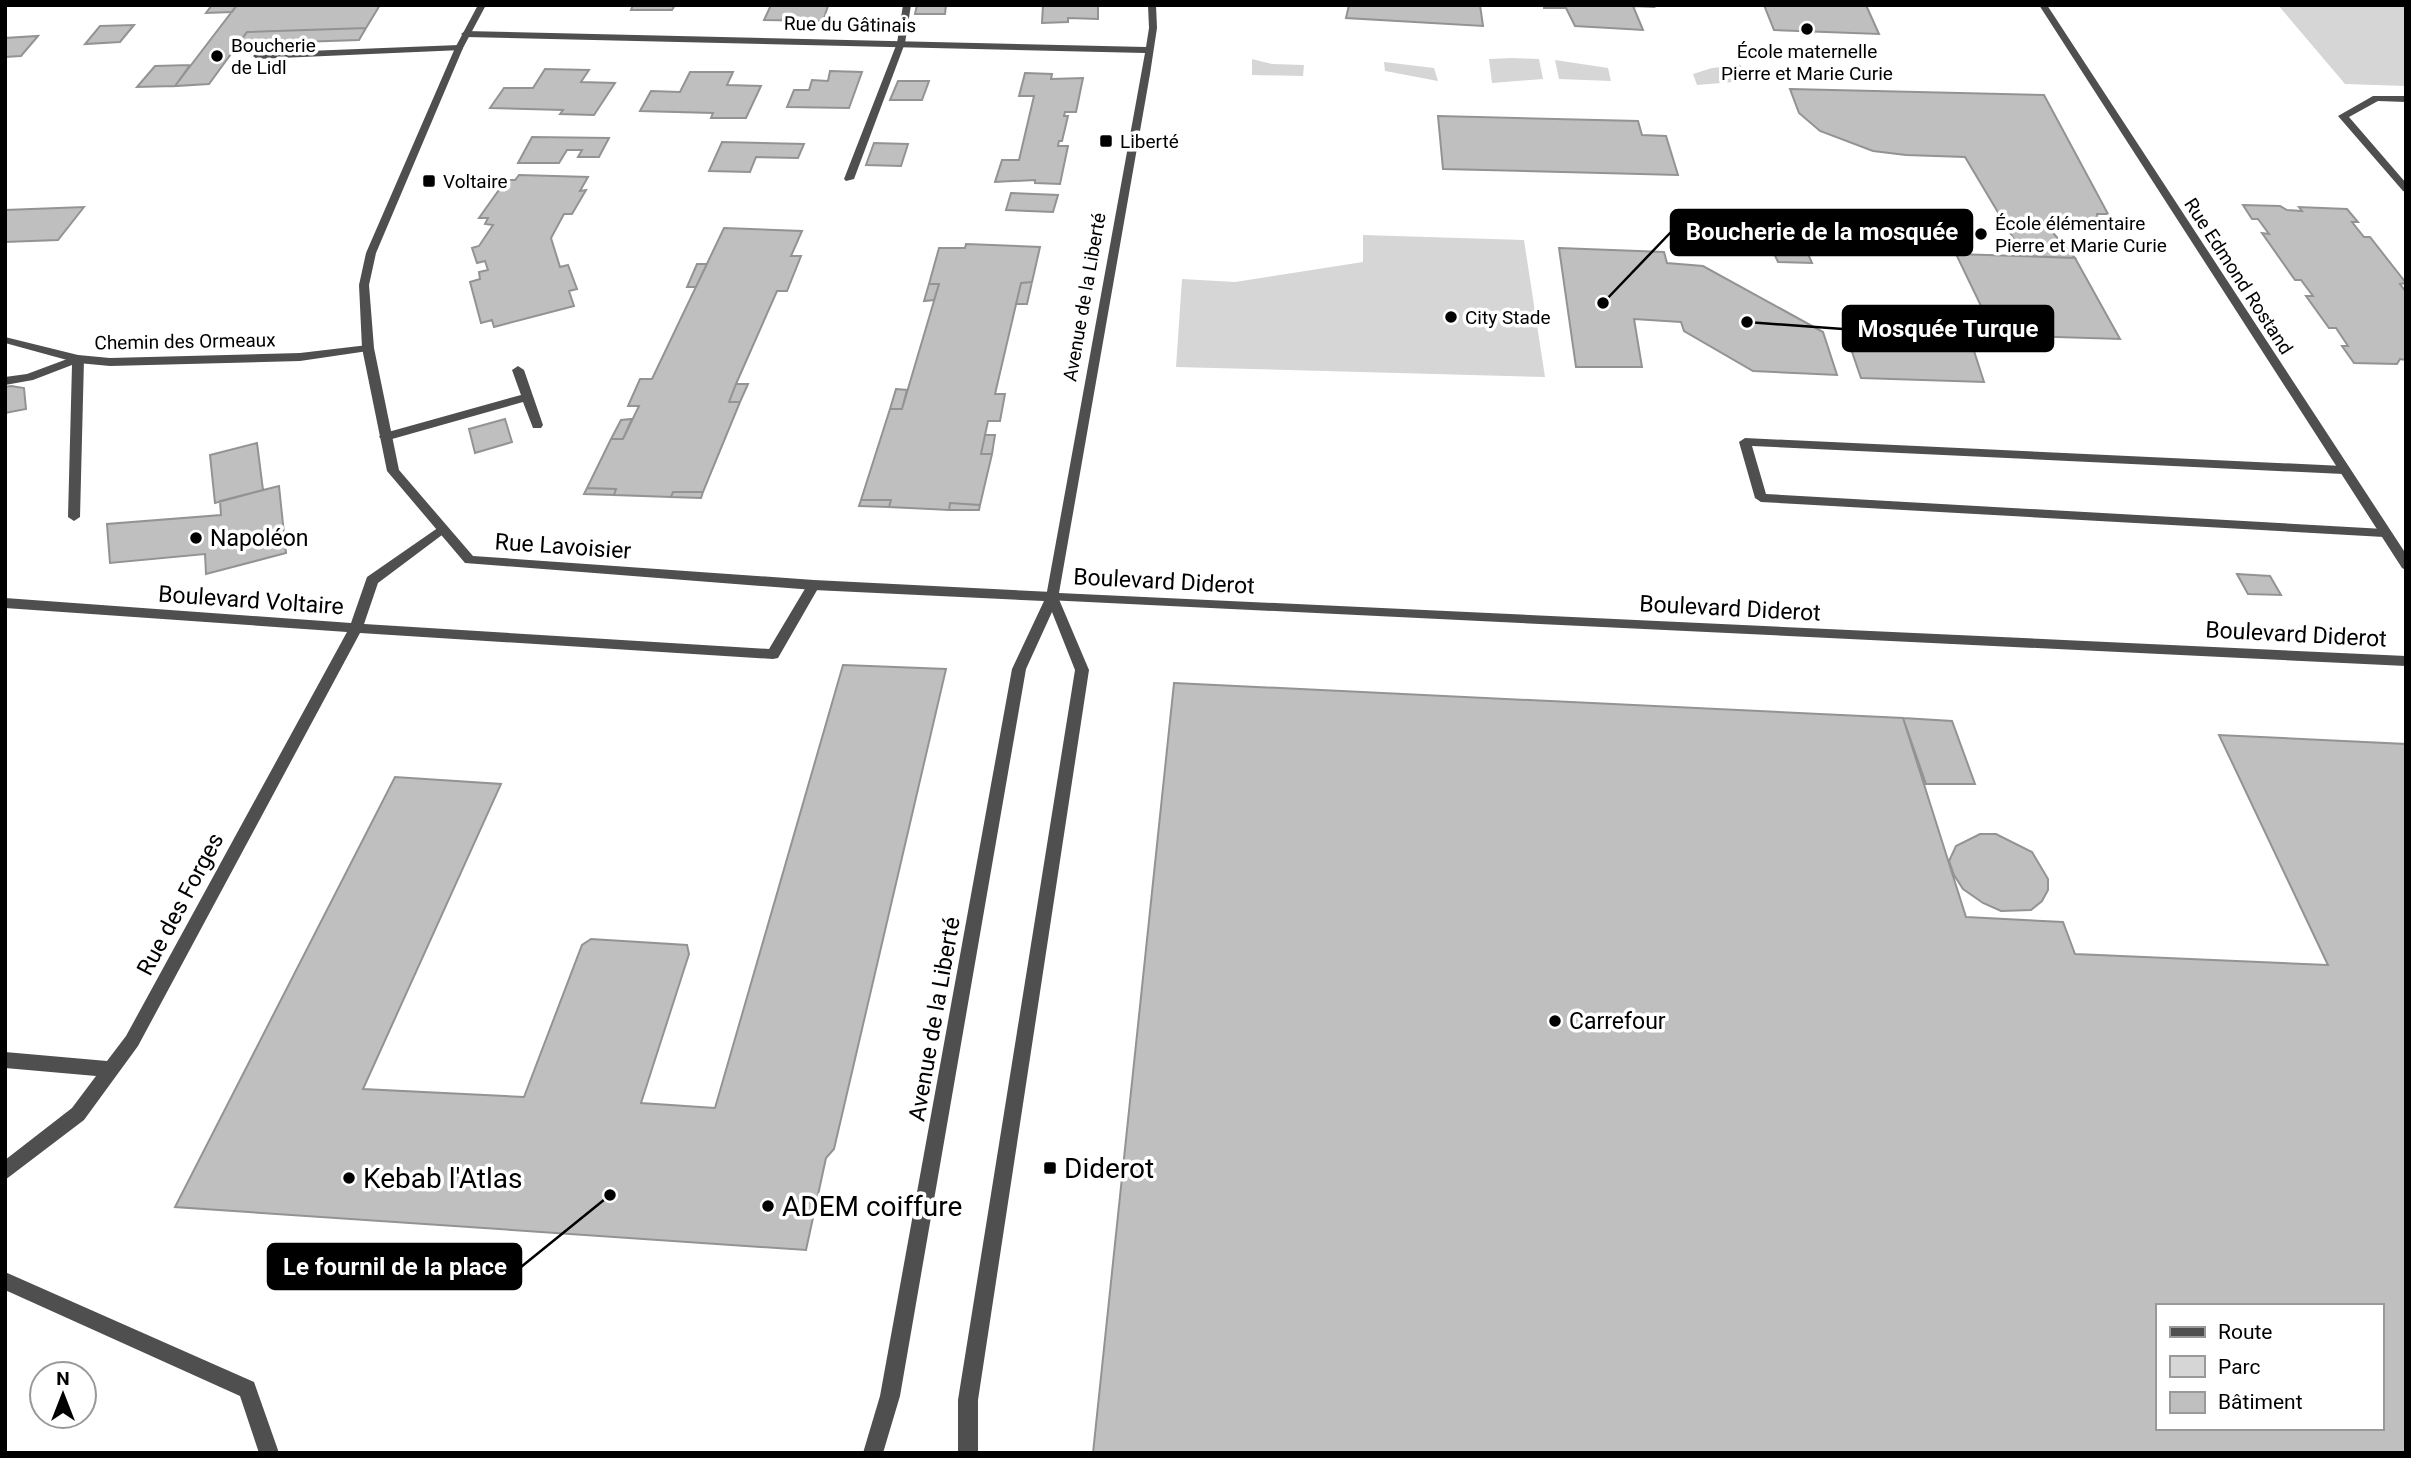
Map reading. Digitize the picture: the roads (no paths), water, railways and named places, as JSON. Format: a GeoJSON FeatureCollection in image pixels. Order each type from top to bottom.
{"type":"FeatureCollection","features":[{"type":"Feature","properties":{"kind":"street","name":"Rue Lavoisier"},"geometry":{"type":"LineString","coordinates":[[482,5],[459,48],[371,253],[364,285],[368,348],[393,471],[469,559],[814,585],[1052,597]]}},
{"type":"Feature","properties":{"kind":"street"},"geometry":{"type":"LineString","coordinates":[[849,179],[901,43],[907,5]]}},
{"type":"Feature","properties":{"kind":"street","name":"Avenue de la Liberté"},"geometry":{"type":"LineString","coordinates":[[873,1453],[890,1396],[1019,669],[1052,597],[1153,28],[1152,5]]}},
{"type":"Feature","properties":{"kind":"street","name":"Rue Edmond Rostand"},"geometry":{"type":"LineString","coordinates":[[2043,5],[2406,565]]}},
{"type":"Feature","properties":{"kind":"street","name":"Rue du Gâtinais"},"geometry":{"type":"LineString","coordinates":[[466,34],[1149,50]]}},
{"type":"Feature","properties":{"kind":"street"},"geometry":{"type":"LineString","coordinates":[[257,56],[459,48]]}},
{"type":"Feature","properties":{"kind":"street"},"geometry":{"type":"LineString","coordinates":[[2406,99],[2376,98],[2343,116],[2406,189]]}},
{"type":"Feature","properties":{"kind":"street","name":"Chemin des Ormeaux"},"geometry":{"type":"LineString","coordinates":[[5,340],[78,359],[110,362],[300,357],[368,348]]}},
{"type":"Feature","properties":{"kind":"street"},"geometry":{"type":"LineString","coordinates":[[5,381],[29,377],[78,359],[74,517]]}},
{"type":"Feature","properties":{"kind":"street"},"geometry":{"type":"LineString","coordinates":[[518,370],[537,425]]}},
{"type":"Feature","properties":{"kind":"street"},"geometry":{"type":"LineString","coordinates":[[385,437],[527,397]]}},
{"type":"Feature","properties":{"kind":"street"},"geometry":{"type":"LineString","coordinates":[[2343,470],[1745,442],[1761,498],[2384,533]]}},
{"type":"Feature","properties":{"kind":"street","name":"Boulevard Voltaire"},"geometry":{"type":"LineString","coordinates":[[5,603],[356,628],[372,580],[442,529]]}},
{"type":"Feature","properties":{"kind":"street"},"geometry":{"type":"LineString","coordinates":[[356,628],[773,654],[814,585]]}},
{"type":"Feature","properties":{"kind":"street"},"geometry":{"type":"LineString","coordinates":[[968,1453],[968,1399],[1082,670],[1052,597]]}},
{"type":"Feature","properties":{"kind":"street","name":"Boulevard Diderot"},"geometry":{"type":"LineString","coordinates":[[1052,597],[2406,661]]}},
{"type":"Feature","properties":{"kind":"street","name":"Rue des Forges"},"geometry":{"type":"LineString","coordinates":[[5,1171],[78,1114],[132,1041],[356,628]]}},
{"type":"Feature","properties":{"kind":"street"},"geometry":{"type":"LineString","coordinates":[[5,1060],[111,1069]]}},
{"type":"Feature","properties":{"kind":"street"},"geometry":{"type":"LineString","coordinates":[[5,1281],[247,1389],[269,1453]]}},
{"type":"Feature","properties":{"kind":"place","name":"École maternelle Pierre et Marie Curie"},"geometry":{"type":"Point","coordinates":[1807,29]}},
{"type":"Feature","properties":{"kind":"place","name":"Boucherie de Lidl"},"geometry":{"type":"Point","coordinates":[217,56]}},
{"type":"Feature","properties":{"kind":"place","name":"Liberté"},"geometry":{"type":"Point","coordinates":[1106,141]}},
{"type":"Feature","properties":{"kind":"place","name":"Voltaire"},"geometry":{"type":"Point","coordinates":[429,181]}},
{"type":"Feature","properties":{"kind":"place","name":"École élémentaire Pierre et Marie Curie"},"geometry":{"type":"Point","coordinates":[1981,234]}},
{"type":"Feature","properties":{"kind":"place","name":"Boucherie de la mosquée"},"geometry":{"type":"Point","coordinates":[1603,303]}},
{"type":"Feature","properties":{"kind":"place","name":"City Stade"},"geometry":{"type":"Point","coordinates":[1451,317]}},
{"type":"Feature","properties":{"kind":"place","name":"Mosquée Turque"},"geometry":{"type":"Point","coordinates":[1747,322]}},
{"type":"Feature","properties":{"kind":"place","name":"Napoléon"},"geometry":{"type":"Point","coordinates":[196,538]}},
{"type":"Feature","properties":{"kind":"place","name":"Carrefour"},"geometry":{"type":"Point","coordinates":[1555,1021]}},
{"type":"Feature","properties":{"kind":"place","name":"Diderot"},"geometry":{"type":"Point","coordinates":[1050,1168]}},
{"type":"Feature","properties":{"kind":"place","name":"Kebab l'Atlas"},"geometry":{"type":"Point","coordinates":[349,1178]}},
{"type":"Feature","properties":{"kind":"place","name":"Le fournil de la place"},"geometry":{"type":"Point","coordinates":[610,1195]}},
{"type":"Feature","properties":{"kind":"place","name":"ADEM coiffure"},"geometry":{"type":"Point","coordinates":[768,1206]}}]}
